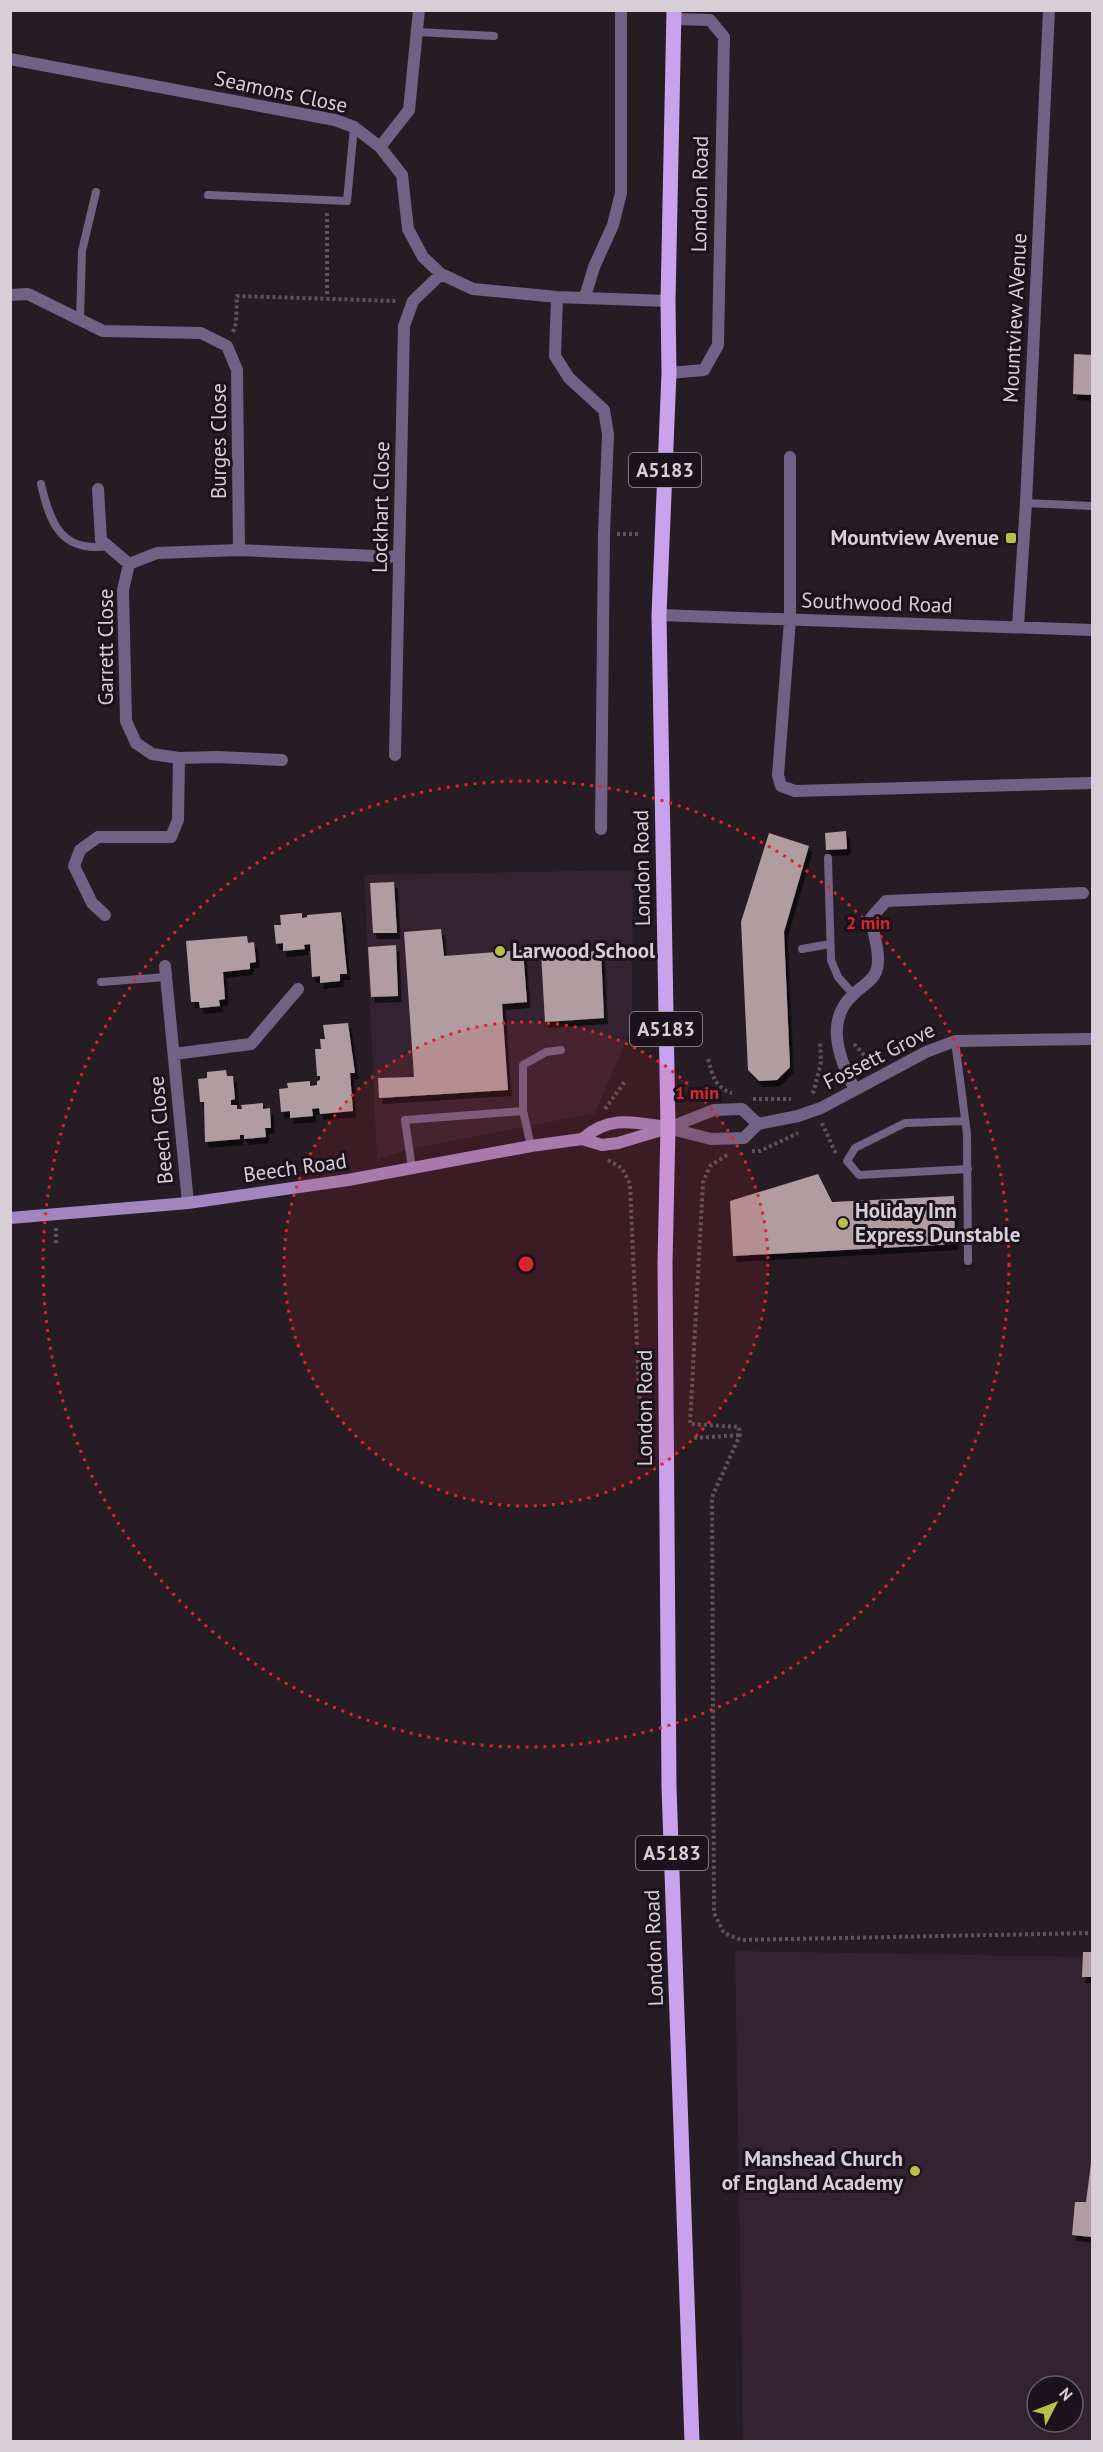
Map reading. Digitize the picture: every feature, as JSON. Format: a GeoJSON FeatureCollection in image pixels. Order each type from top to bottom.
{"type":"FeatureCollection","features":[{"type":"Feature","properties":{"kind":"main road","name":"London Road"},"geometry":{"type":"LineString","coordinates":[[674,15],[668,301],[669,373],[659,615],[668,1128],[665,1263],[669,1787],[692,2442]]}},
{"type":"Feature","properties":{"kind":"street"},"geometry":{"type":"LineString","coordinates":[[380,147],[409,110],[419,10]]}},
{"type":"Feature","properties":{"kind":"street"},"geometry":{"type":"LineString","coordinates":[[585,297],[594,267],[613,225],[621,193],[621,10]]}},
{"type":"Feature","properties":{"kind":"street","name":"Mountview AVenue"},"geometry":{"type":"LineString","coordinates":[[1018,626],[1026,503],[1048,10]]}},
{"type":"Feature","properties":{"kind":"street","name":"London Road"},"geometry":{"type":"LineString","coordinates":[[669,373],[704,370],[718,345],[724,49],[724,37],[710,20],[674,15]]}},
{"type":"Feature","properties":{"kind":"street","name":"Seamons Close"},"geometry":{"type":"LineString","coordinates":[[10,59],[335,120],[354,127],[380,147],[402,175],[408,229],[423,257],[441,274],[473,289],[556,297],[668,301]]}},
{"type":"Feature","properties":{"kind":"street","name":"Lockhart Close"},"geometry":{"type":"LineString","coordinates":[[395,755],[404,326],[413,302],[441,274]]}},
{"type":"Feature","properties":{"kind":"street"},"geometry":{"type":"LineString","coordinates":[[10,295],[28,294],[103,331],[201,333],[227,346]]}},
{"type":"Feature","properties":{"kind":"street","name":"London Road"},"geometry":{"type":"LineString","coordinates":[[556,297],[555,356],[569,378],[604,410],[608,434],[604,534],[601,829]]}},
{"type":"Feature","properties":{"kind":"street","name":"Burges Close"},"geometry":{"type":"LineString","coordinates":[[227,346],[237,370],[239,550]]}},
{"type":"Feature","properties":{"kind":"street"},"geometry":{"type":"LineString","coordinates":[[790,457],[790,620],[778,775],[781,786],[795,791],[1092,783]]}},
{"type":"Feature","properties":{"kind":"street"},"geometry":{"type":"LineString","coordinates":[[98,489],[101,540],[129,564]]}},
{"type":"Feature","properties":{"kind":"street","name":"Garrett Close"},"geometry":{"type":"LineString","coordinates":[[282,760],[179,758],[152,754],[136,743],[126,721],[123,590],[129,564],[157,553],[239,550],[399,557]]}},
{"type":"Feature","properties":{"kind":"street","name":"Southwood Road"},"geometry":{"type":"LineString","coordinates":[[659,615],[1092,630]]}},
{"type":"Feature","properties":{"kind":"street"},"geometry":{"type":"LineString","coordinates":[[105,915],[92,903],[74,866],[80,850],[98,837],[171,837],[178,820],[179,758]]}},
{"type":"Feature","properties":{"kind":"street"},"geometry":{"type":"LineString","coordinates":[[854,1088],[839,1053],[838,1019],[853,994],[873,978],[876,972],[878,963],[871,918],[886,901],[1083,893]]}},
{"type":"Feature","properties":{"kind":"street","name":"Beech Close"},"geometry":{"type":"LineString","coordinates":[[166,972],[188,1203]]}},
{"type":"Feature","properties":{"kind":"street","name":"Beech Close"},"geometry":{"type":"LineString","coordinates":[[174,1054],[251,1044],[298,988]]}},
{"type":"Feature","properties":{"kind":"street","name":"Fossett Grove"},"geometry":{"type":"LineString","coordinates":[[668,1128],[711,1139],[744,1138],[758,1124],[813,1111],[926,1052],[955,1041],[1092,1039]]}},
{"type":"Feature","properties":{"kind":"street"},"geometry":{"type":"LineString","coordinates":[[668,1128],[714,1110],[742,1109],[758,1124]]}},
{"type":"Feature","properties":{"kind":"street","name":"Beech Road"},"geometry":{"type":"LineString","coordinates":[[582,1139],[594,1128],[624,1120],[668,1128]]}},
{"type":"Feature","properties":{"kind":"street","name":"Beech Road"},"geometry":{"type":"LineString","coordinates":[[10,1218],[188,1203],[348,1180],[531,1146],[582,1139],[602,1145],[618,1143],[668,1128]]}},
{"type":"Feature","properties":{"kind":"lane"},"geometry":{"type":"LineString","coordinates":[[417,32],[494,36]]}},
{"type":"Feature","properties":{"kind":"lane"},"geometry":{"type":"LineString","coordinates":[[208,195],[346,201],[354,127]]}},
{"type":"Feature","properties":{"kind":"lane"},"geometry":{"type":"LineString","coordinates":[[80,319],[82,251],[96,192]]}},
{"type":"Feature","properties":{"kind":"lane"},"geometry":{"type":"LineString","coordinates":[[40,484],[46,506],[59,533],[76,543],[95,548],[108,546]]}},
{"type":"Feature","properties":{"kind":"lane"},"geometry":{"type":"LineString","coordinates":[[1026,503],[1092,506]]}},
{"type":"Feature","properties":{"kind":"lane"},"geometry":{"type":"LineString","coordinates":[[828,858],[830,945],[834,969],[853,994]]}},
{"type":"Feature","properties":{"kind":"lane"},"geometry":{"type":"LineString","coordinates":[[802,949],[830,945]]}},
{"type":"Feature","properties":{"kind":"lane"},"geometry":{"type":"LineString","coordinates":[[101,982],[166,972]]}},
{"type":"Feature","properties":{"kind":"lane"},"geometry":{"type":"LineString","coordinates":[[955,1041],[965,1121],[968,1169],[968,1261]]}},
{"type":"Feature","properties":{"kind":"lane"},"geometry":{"type":"LineString","coordinates":[[531,1146],[523,1111],[523,1065],[546,1052],[561,1050]]}},
{"type":"Feature","properties":{"kind":"lane"},"geometry":{"type":"LineString","coordinates":[[412,1168],[405,1120],[523,1111]]}},
{"type":"Feature","properties":{"kind":"lane"},"geometry":{"type":"LineString","coordinates":[[965,1121],[905,1123],[855,1148],[847,1161],[859,1175],[968,1169]]}},
{"type":"Feature","properties":{"kind":"path"},"geometry":{"type":"LineString","coordinates":[[327,200],[327,297]]}},
{"type":"Feature","properties":{"kind":"path"},"geometry":{"type":"LineString","coordinates":[[227,346],[236,323],[237,296],[327,297],[413,302]]}},
{"type":"Feature","properties":{"kind":"path"},"geometry":{"type":"LineString","coordinates":[[805,1097],[814,1091],[821,1062],[819,1032]]}},
{"type":"Feature","properties":{"kind":"path"},"geometry":{"type":"LineString","coordinates":[[849,1040],[864,1055],[878,1057],[886,1055]]}},
{"type":"Feature","properties":{"kind":"path"},"geometry":{"type":"LineString","coordinates":[[708,1059],[714,1081],[722,1089],[739,1096]]}},
{"type":"Feature","properties":{"kind":"path"},"geometry":{"type":"LineString","coordinates":[[599,1118],[626,1080]]}},
{"type":"Feature","properties":{"kind":"path"},"geometry":{"type":"LineString","coordinates":[[748,1099],[797,1098]]}},
{"type":"Feature","properties":{"kind":"path"},"geometry":{"type":"LineString","coordinates":[[811,1127],[832,1118]]}},
{"type":"Feature","properties":{"kind":"path"},"geometry":{"type":"LineString","coordinates":[[821,1122],[838,1158],[847,1161]]}},
{"type":"Feature","properties":{"kind":"path"},"geometry":{"type":"LineString","coordinates":[[750,1151],[760,1151],[801,1132]]}},
{"type":"Feature","properties":{"kind":"path"},"geometry":{"type":"LineString","coordinates":[[730,1153],[710,1166],[703,1182],[690,1424],[740,1427],[740,1436],[712,1497],[714,1913],[724,1933],[741,1940],[1092,1934]]}},
{"type":"Feature","properties":{"kind":"path"},"geometry":{"type":"LineString","coordinates":[[622,1168],[630,1184],[641,1435],[648,1436]]}},
{"type":"Feature","properties":{"kind":"path"},"geometry":{"type":"LineString","coordinates":[[694,1438],[740,1436]]}},
{"type":"Feature","properties":{"kind":"shaded area","name":"Larwood School"},"geometry":{"type":"Polygon","coordinates":[[[633,870],[632,1027],[595,1113],[409,1149],[377,1159],[364,875],[633,870]]]}},
{"type":"Feature","properties":{"kind":"shaded area","name":"Manshead Church of England Academy"},"geometry":{"type":"Polygon","coordinates":[[[735,1951],[1092,1957],[1092,2441],[743,2441],[735,1951]]]}},
{"type":"Feature","properties":{"kind":"building"},"geometry":{"type":"Polygon","coordinates":[[[1074,354],[1092,355],[1092,395],[1073,394],[1074,354]]]}},
{"type":"Feature","properties":{"kind":"building"},"geometry":{"type":"Polygon","coordinates":[[[846,831],[847,849],[826,850],[825,833],[846,831]]]}},
{"type":"Feature","properties":{"kind":"building"},"geometry":{"type":"Polygon","coordinates":[[[769,833],[809,846],[784,932],[790,1067],[777,1080],[759,1081],[748,1070],[741,922],[769,833]]]}},
{"type":"Feature","properties":{"kind":"building"},"geometry":{"type":"Polygon","coordinates":[[[394,882],[397,933],[373,933],[370,883],[394,882]]]}},
{"type":"Feature","properties":{"kind":"building"},"geometry":{"type":"Polygon","coordinates":[[[341,912],[347,974],[340,974],[340,981],[320,983],[320,976],[312,977],[310,944],[304,945],[305,949],[283,951],[283,943],[276,944],[274,925],[281,925],[280,915],[302,913],[302,918],[307,915],[341,912]]]}},
{"type":"Feature","properties":{"kind":"building"},"geometry":{"type":"Polygon","coordinates":[[[441,929],[444,956],[523,950],[527,1002],[502,1004],[508,1090],[379,1098],[378,1078],[414,1077],[404,932],[441,929]]]}},
{"type":"Feature","properties":{"kind":"building"},"geometry":{"type":"Polygon","coordinates":[[[247,936],[248,943],[254,942],[256,962],[250,963],[250,969],[223,972],[225,999],[219,1000],[220,1006],[200,1008],[199,1002],[191,1002],[186,941],[247,936]]]}},
{"type":"Feature","properties":{"kind":"building"},"geometry":{"type":"Polygon","coordinates":[[[396,945],[398,996],[371,997],[368,947],[396,945]]]}},
{"type":"Feature","properties":{"kind":"building"},"geometry":{"type":"Polygon","coordinates":[[[601,951],[604,1018],[545,1022],[541,953],[601,951]]]}},
{"type":"Feature","properties":{"kind":"building"},"geometry":{"type":"Polygon","coordinates":[[[348,1023],[355,1073],[350,1073],[353,1111],[320,1114],[319,1108],[312,1109],[313,1116],[290,1118],[290,1111],[281,1112],[279,1089],[288,1088],[287,1083],[310,1081],[310,1086],[317,1085],[317,1081],[320,1080],[320,1076],[317,1076],[315,1049],[321,1049],[320,1039],[325,1039],[323,1025],[348,1023]]]}},
{"type":"Feature","properties":{"kind":"building"},"geometry":{"type":"Polygon","coordinates":[[[226,1070],[227,1076],[233,1076],[235,1099],[231,1100],[231,1105],[237,1105],[237,1109],[242,1109],[241,1105],[263,1103],[263,1109],[270,1108],[271,1128],[265,1128],[266,1137],[244,1139],[244,1135],[240,1135],[240,1139],[205,1142],[204,1102],[200,1102],[198,1079],[207,1078],[207,1072],[226,1070]]]}},
{"type":"Feature","properties":{"kind":"building","name":"Holiday Inn Express Dunstable"},"geometry":{"type":"Polygon","coordinates":[[[818,1174],[832,1202],[954,1196],[955,1244],[733,1256],[730,1201],[818,1174]]]}},
{"type":"Feature","properties":{"kind":"building"},"geometry":{"type":"Polygon","coordinates":[[[1083,1952],[1092,1952],[1092,1977],[1082,1977],[1083,1952]]]}},
{"type":"Feature","properties":{"kind":"building"},"geometry":{"type":"Polygon","coordinates":[[[1091,2163],[1092,2237],[1072,2235],[1075,2202],[1086,2202],[1091,2163]]]}},
{"type":"Feature","properties":{"kind":"place","name":"Mountview Avenue"},"geometry":{"type":"Point","coordinates":[1011,538]}},
{"type":"Feature","properties":{"kind":"place","name":"Larwood School"},"geometry":{"type":"Point","coordinates":[500,951]}},
{"type":"Feature","properties":{"kind":"place","name":"Holiday Inn Express Dunstable"},"geometry":{"type":"Point","coordinates":[843,1223]}},
{"type":"Feature","properties":{"kind":"place","name":"Manshead Church of England Academy"},"geometry":{"type":"Point","coordinates":[915,2171]}}]}
